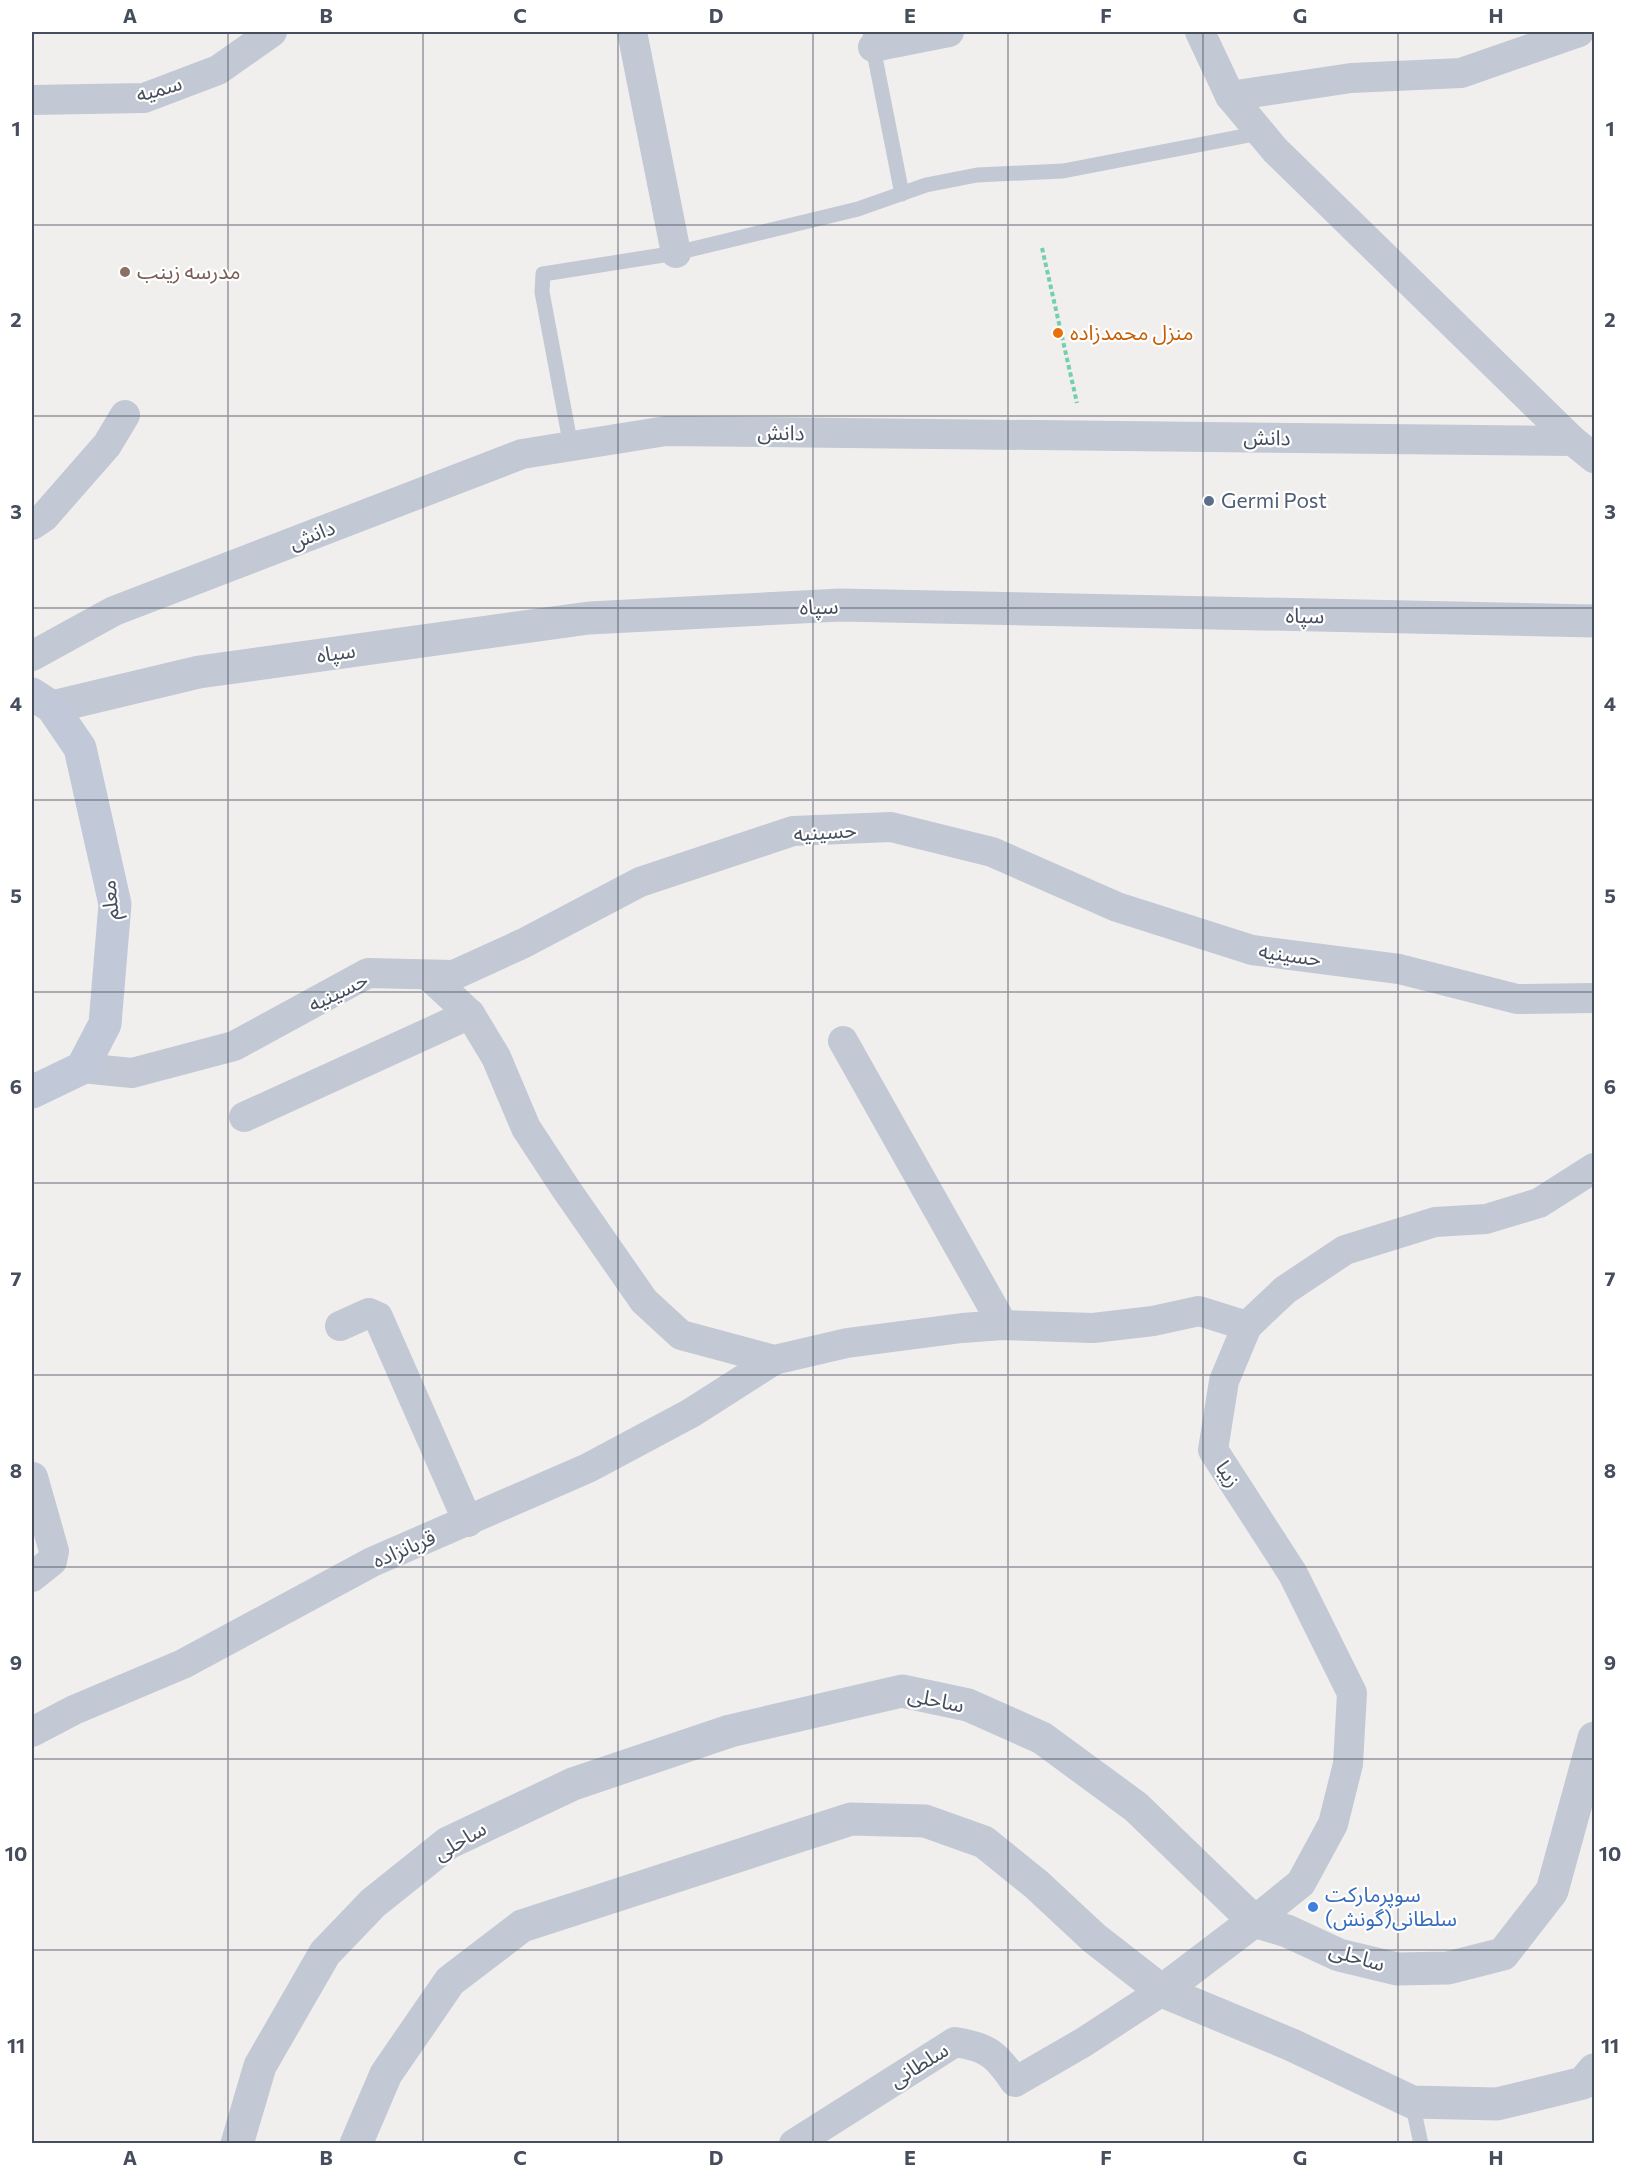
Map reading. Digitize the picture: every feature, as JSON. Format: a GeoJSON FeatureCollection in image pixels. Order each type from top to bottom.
{"type":"FeatureCollection","features":[{"type":"Feature","properties":{"kind":"main road","name":"معلم"},"geometry":{"type":"LineString","coordinates":[[42,700],[80,748],[115,904],[105,1024],[82,1068]]}},
{"type":"Feature","properties":{"kind":"main road"},"geometry":{"type":"LineString","coordinates":[[32,1092],[82,1068]]}},
{"type":"Feature","properties":{"kind":"street","name":"سمیه"},"geometry":{"type":"LineString","coordinates":[[32,100],[144,98],[218,70],[272,32]]}},
{"type":"Feature","properties":{"kind":"street"},"geometry":{"type":"LineString","coordinates":[[632,32],[676,253]]}},
{"type":"Feature","properties":{"kind":"street"},"geometry":{"type":"LineString","coordinates":[[872,39],[949,32]]}},
{"type":"Feature","properties":{"kind":"street"},"geometry":{"type":"LineString","coordinates":[[1200,32],[1230,96],[1260,133],[1584,450]]}},
{"type":"Feature","properties":{"kind":"street"},"geometry":{"type":"LineString","coordinates":[[1230,96],[1352,78],[1461,73],[1579,32]]}},
{"type":"Feature","properties":{"kind":"street"},"geometry":{"type":"LineString","coordinates":[[32,525],[44,516],[107,445],[125,415]]}},
{"type":"Feature","properties":{"kind":"street","name":"دانش"},"geometry":{"type":"LineString","coordinates":[[32,656],[114,610],[522,454],[666,431],[1084,436],[1584,450]]}},
{"type":"Feature","properties":{"kind":"street","name":"سپاه"},"geometry":{"type":"LineString","coordinates":[[42,700],[199,672],[589,618],[841,605],[1594,621]]}},
{"type":"Feature","properties":{"kind":"street","name":"حسینیه"},"geometry":{"type":"LineString","coordinates":[[82,1068],[132,1073],[234,1046],[368,973],[454,975],[524,943],[640,882],[793,831],[891,827],[992,852],[1117,906],[1252,950],[1399,969],[1517,999],[1594,998]]}},
{"type":"Feature","properties":{"kind":"street"},"geometry":{"type":"LineString","coordinates":[[428,975],[470,1014],[495,1057],[526,1128],[644,1301],[681,1335],[774,1360],[847,1343],[1003,1325],[1093,1328],[1152,1321],[1199,1311],[1247,1326]]}},
{"type":"Feature","properties":{"kind":"street"},"geometry":{"type":"LineString","coordinates":[[244,1117],[470,1014]]}},
{"type":"Feature","properties":{"kind":"street"},"geometry":{"type":"LineString","coordinates":[[843,1041],[1003,1325]]}},
{"type":"Feature","properties":{"kind":"street","name":"زیبا"},"geometry":{"type":"LineString","coordinates":[[1254,1921],[1301,1882],[1333,1824],[1348,1764],[1352,1693],[1293,1574],[1213,1450],[1224,1381],[1247,1326],[1285,1290],[1345,1250],[1435,1222],[1486,1219],[1539,1203],[1594,1168]]}},
{"type":"Feature","properties":{"kind":"street"},"geometry":{"type":"LineString","coordinates":[[340,1326],[369,1313],[378,1317],[468,1522]]}},
{"type":"Feature","properties":{"kind":"street","name":"قربانزاده"},"geometry":{"type":"LineString","coordinates":[[32,1732],[74,1710],[183,1664],[372,1562],[588,1468],[691,1413],[774,1360]]}},
{"type":"Feature","properties":{"kind":"street"},"geometry":{"type":"LineString","coordinates":[[32,1577],[52,1561],[54,1551],[33,1477]]}},
{"type":"Feature","properties":{"kind":"street","name":"ساحلی"},"geometry":{"type":"LineString","coordinates":[[237,2144],[260,2066],[324,1953],[373,1903],[448,1843],[573,1784],[719,1735],[902,1691],[968,1705],[1042,1738],[1136,1807],[1254,1921],[1287,1931],[1339,1955],[1398,1969],[1448,1968],[1503,1954],[1552,1891],[1594,1738]]}},
{"type":"Feature","properties":{"kind":"street"},"geometry":{"type":"LineString","coordinates":[[356,2144],[386,2074],[450,1981],[522,1926],[851,1819],[925,1821],[984,1842],[1036,1884],[1094,1938],[1162,1991],[1292,2045],[1412,2102],[1497,2104],[1583,2083],[1594,2070]]}},
{"type":"Feature","properties":{"kind":"street"},"geometry":{"type":"LineString","coordinates":[[1162,1991],[1254,1921]]}},
{"type":"Feature","properties":{"kind":"street","name":"سلطانی"},"geometry":{"type":"LineString","coordinates":[[794,2144],[955,2042],[974,2045],[992,2052],[1015,2082],[1084,2042],[1162,1991]]}},
{"type":"Feature","properties":{"kind":"lane"},"geometry":{"type":"LineString","coordinates":[[872,39],[902,194]]}},
{"type":"Feature","properties":{"kind":"lane"},"geometry":{"type":"LineString","coordinates":[[571,447],[542,292],[543,274],[676,253],[858,209],[926,185],[977,175],[1063,171],[1260,133]]}},
{"type":"Feature","properties":{"kind":"lane"},"geometry":{"type":"LineString","coordinates":[[1412,2102],[1421,2144]]}},
{"type":"Feature","properties":{"kind":"path"},"geometry":{"type":"LineString","coordinates":[[1042,248],[1084,436]]}},
{"type":"Feature","properties":{"kind":"place","name":"مدرسه زینب"},"geometry":{"type":"Point","coordinates":[125,272]}},
{"type":"Feature","properties":{"kind":"place","name":"منزل محمدزاده"},"geometry":{"type":"Point","coordinates":[1058,333]}},
{"type":"Feature","properties":{"kind":"place","name":"Germi Post"},"geometry":{"type":"Point","coordinates":[1209,501]}},
{"type":"Feature","properties":{"kind":"place","name":"سوپرمارکت سلطانی(گونش)"},"geometry":{"type":"Point","coordinates":[1313,1907]}}]}
